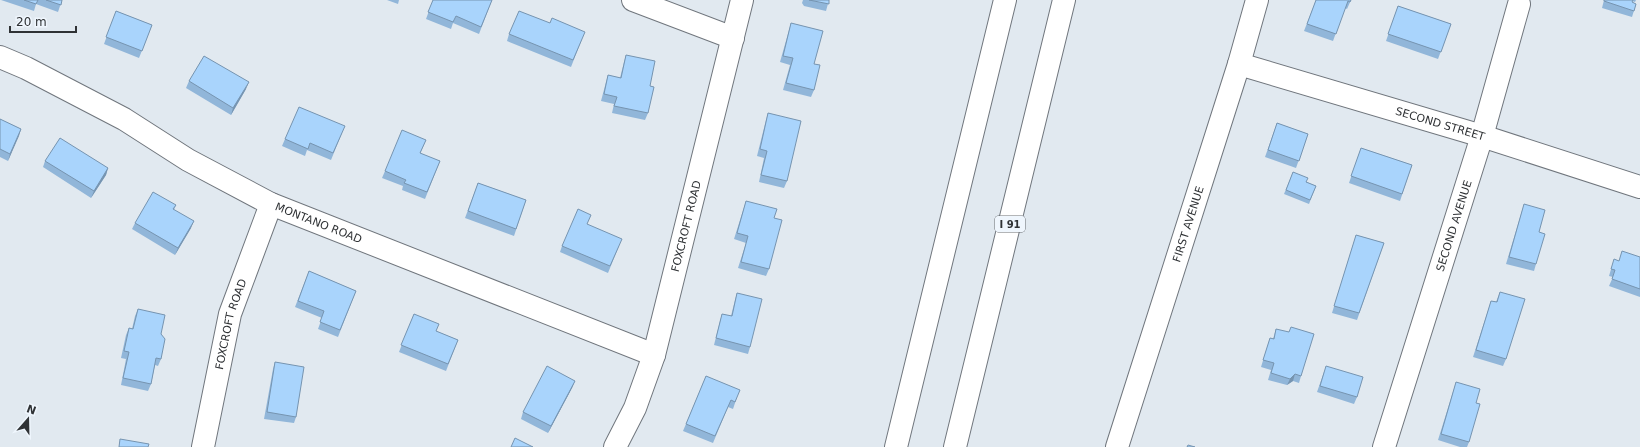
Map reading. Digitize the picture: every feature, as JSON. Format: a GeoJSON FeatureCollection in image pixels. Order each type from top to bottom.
{"type":"FeatureCollection","features":[{"type":"Feature","properties":{"kind":"main road"},"geometry":{"type":"LineString","coordinates":[[634,0],[733,38]]}},
{"type":"Feature","properties":{"kind":"main road","name":"FOXCROFT ROAD"},"geometry":{"type":"LineString","coordinates":[[615,447],[635,408],[654,355],[742,0]]}},
{"type":"Feature","properties":{"kind":"main road"},"geometry":{"type":"LineString","coordinates":[[896,447],[1005,0]]}},
{"type":"Feature","properties":{"kind":"main road","name":"I 91"},"geometry":{"type":"LineString","coordinates":[[955,447],[1064,0]]}},
{"type":"Feature","properties":{"kind":"main road","name":"FIRST AVENUE"},"geometry":{"type":"LineString","coordinates":[[1117,447],[1239,64],[1257,0]]}},
{"type":"Feature","properties":{"kind":"main road","name":"SECOND AVENUE"},"geometry":{"type":"LineString","coordinates":[[1384,447],[1482,136],[1519,4]]}},
{"type":"Feature","properties":{"kind":"main road","name":"MONTANO ROAD"},"geometry":{"type":"LineString","coordinates":[[0,57],[26,68],[124,118],[188,160],[271,204],[654,355]]}},
{"type":"Feature","properties":{"kind":"main road","name":"SECOND STREET"},"geometry":{"type":"LineString","coordinates":[[1239,64],[1482,136],[1640,187]]}},
{"type":"Feature","properties":{"kind":"main road","name":"FOXCROFT ROAD"},"geometry":{"type":"LineString","coordinates":[[203,447],[230,314],[271,204]]}},
{"type":"Feature","properties":{"kind":"building"},"geometry":{"type":"Polygon","coordinates":[[[24,0],[38,0],[36,4],[24,0]]]}},
{"type":"Feature","properties":{"kind":"building"},"geometry":{"type":"Polygon","coordinates":[[[46,0],[62,0],[61,5],[46,0]]]}},
{"type":"Feature","properties":{"kind":"building"},"geometry":{"type":"Polygon","coordinates":[[[433,0],[492,0],[481,27],[456,16],[453,22],[428,12],[433,0]]]}},
{"type":"Feature","properties":{"kind":"building"},"geometry":{"type":"Polygon","coordinates":[[[809,0],[829,0],[829,4],[809,0]]]}},
{"type":"Feature","properties":{"kind":"building"},"geometry":{"type":"Polygon","coordinates":[[[1316,0],[1351,0],[1350,2],[1348,1],[1336,34],[1307,24],[1316,0]]]}},
{"type":"Feature","properties":{"kind":"building"},"geometry":{"type":"Polygon","coordinates":[[[1604,0],[1633,0],[1632,2],[1636,4],[1634,11],[1604,0]]]}},
{"type":"Feature","properties":{"kind":"building"},"geometry":{"type":"Polygon","coordinates":[[[1398,6],[1451,24],[1441,52],[1388,34],[1398,6]]]}},
{"type":"Feature","properties":{"kind":"building"},"geometry":{"type":"Polygon","coordinates":[[[116,11],[152,25],[142,51],[106,37],[116,11]]]}},
{"type":"Feature","properties":{"kind":"building"},"geometry":{"type":"Polygon","coordinates":[[[519,11],[550,23],[552,18],[585,32],[573,60],[509,34],[519,11]]]}},
{"type":"Feature","properties":{"kind":"building"},"geometry":{"type":"Polygon","coordinates":[[[791,23],[823,31],[814,64],[820,65],[814,90],[786,83],[793,58],[783,56],[791,23]]]}},
{"type":"Feature","properties":{"kind":"building"},"geometry":{"type":"Polygon","coordinates":[[[626,55],[655,61],[650,86],[654,87],[648,113],[614,106],[617,97],[604,94],[608,75],[621,78],[626,55]]]}},
{"type":"Feature","properties":{"kind":"building"},"geometry":{"type":"Polygon","coordinates":[[[204,56],[249,82],[233,108],[189,81],[204,56]]]}},
{"type":"Feature","properties":{"kind":"building"},"geometry":{"type":"Polygon","coordinates":[[[299,107],[345,126],[333,153],[310,143],[308,149],[285,139],[299,107]]]}},
{"type":"Feature","properties":{"kind":"building"},"geometry":{"type":"Polygon","coordinates":[[[768,113],[801,121],[787,181],[761,175],[767,151],[760,149],[768,113]]]}},
{"type":"Feature","properties":{"kind":"building"},"geometry":{"type":"Polygon","coordinates":[[[0,119],[21,129],[10,154],[0,149],[0,119]]]}},
{"type":"Feature","properties":{"kind":"building"},"geometry":{"type":"Polygon","coordinates":[[[1277,123],[1308,134],[1299,161],[1268,150],[1277,123]]]}},
{"type":"Feature","properties":{"kind":"building"},"geometry":{"type":"Polygon","coordinates":[[[402,130],[426,140],[420,153],[440,161],[427,192],[404,183],[406,180],[385,171],[402,130]]]}},
{"type":"Feature","properties":{"kind":"building"},"geometry":{"type":"Polygon","coordinates":[[[60,138],[108,168],[94,191],[45,161],[60,138]]]}},
{"type":"Feature","properties":{"kind":"building"},"geometry":{"type":"Polygon","coordinates":[[[1361,148],[1412,165],[1402,194],[1351,176],[1361,148]]]}},
{"type":"Feature","properties":{"kind":"building"},"geometry":{"type":"Polygon","coordinates":[[[1293,172],[1308,178],[1306,182],[1316,186],[1310,200],[1286,190],[1293,172]]]}},
{"type":"Feature","properties":{"kind":"building"},"geometry":{"type":"Polygon","coordinates":[[[478,183],[526,200],[516,229],[468,211],[478,183]]]}},
{"type":"Feature","properties":{"kind":"building"},"geometry":{"type":"Polygon","coordinates":[[[153,192],[176,205],[173,209],[194,221],[178,248],[135,223],[153,192]]]}},
{"type":"Feature","properties":{"kind":"building"},"geometry":{"type":"Polygon","coordinates":[[[746,201],[777,209],[774,218],[782,220],[769,269],[741,262],[748,236],[737,233],[746,201]]]}},
{"type":"Feature","properties":{"kind":"building"},"geometry":{"type":"Polygon","coordinates":[[[1524,204],[1545,210],[1539,232],[1545,234],[1536,264],[1509,257],[1524,204]]]}},
{"type":"Feature","properties":{"kind":"building"},"geometry":{"type":"Polygon","coordinates":[[[578,209],[591,215],[587,224],[622,239],[610,266],[562,246],[578,209]]]}},
{"type":"Feature","properties":{"kind":"building"},"geometry":{"type":"Polygon","coordinates":[[[1356,235],[1384,243],[1359,313],[1334,306],[1356,235]]]}},
{"type":"Feature","properties":{"kind":"building"},"geometry":{"type":"Polygon","coordinates":[[[1622,251],[1640,257],[1640,289],[1612,279],[1615,270],[1611,269],[1614,259],[1619,261],[1622,251]]]}},
{"type":"Feature","properties":{"kind":"building"},"geometry":{"type":"Polygon","coordinates":[[[309,271],[356,291],[340,330],[320,322],[324,311],[298,301],[309,271]]]}},
{"type":"Feature","properties":{"kind":"building"},"geometry":{"type":"Polygon","coordinates":[[[1500,292],[1525,299],[1506,359],[1476,350],[1491,301],[1497,302],[1500,292]]]}},
{"type":"Feature","properties":{"kind":"building"},"geometry":{"type":"Polygon","coordinates":[[[737,293],[762,299],[750,347],[716,338],[722,314],[732,316],[737,293]]]}},
{"type":"Feature","properties":{"kind":"building"},"geometry":{"type":"Polygon","coordinates":[[[138,309],[165,315],[161,334],[165,339],[161,359],[156,358],[151,384],[123,378],[129,352],[124,351],[129,328],[133,329],[138,309]]]}},
{"type":"Feature","properties":{"kind":"building"},"geometry":{"type":"Polygon","coordinates":[[[414,314],[439,324],[436,331],[458,340],[448,364],[401,345],[414,314]]]}},
{"type":"Feature","properties":{"kind":"building"},"geometry":{"type":"Polygon","coordinates":[[[1291,327],[1314,334],[1301,376],[1295,374],[1290,379],[1271,373],[1274,363],[1263,360],[1270,338],[1274,339],[1276,329],[1289,332],[1291,327]]]}},
{"type":"Feature","properties":{"kind":"building"},"geometry":{"type":"Polygon","coordinates":[[[275,362],[304,367],[296,417],[267,412],[275,362]]]}},
{"type":"Feature","properties":{"kind":"building"},"geometry":{"type":"Polygon","coordinates":[[[547,366],[575,381],[551,426],[523,412],[547,366]]]}},
{"type":"Feature","properties":{"kind":"building"},"geometry":{"type":"Polygon","coordinates":[[[1326,366],[1363,377],[1357,397],[1320,386],[1326,366]]]}},
{"type":"Feature","properties":{"kind":"building"},"geometry":{"type":"Polygon","coordinates":[[[706,376],[740,390],[735,402],[731,400],[715,436],[686,424],[706,376]]]}},
{"type":"Feature","properties":{"kind":"building"},"geometry":{"type":"Polygon","coordinates":[[[1456,382],[1480,389],[1476,403],[1480,404],[1469,442],[1441,434],[1456,382]]]}},
{"type":"Feature","properties":{"kind":"building"},"geometry":{"type":"Polygon","coordinates":[[[515,438],[533,447],[511,447],[515,438]]]}},
{"type":"Feature","properties":{"kind":"building"},"geometry":{"type":"Polygon","coordinates":[[[120,439],[149,444],[148,447],[119,447],[120,439]]]}}]}
